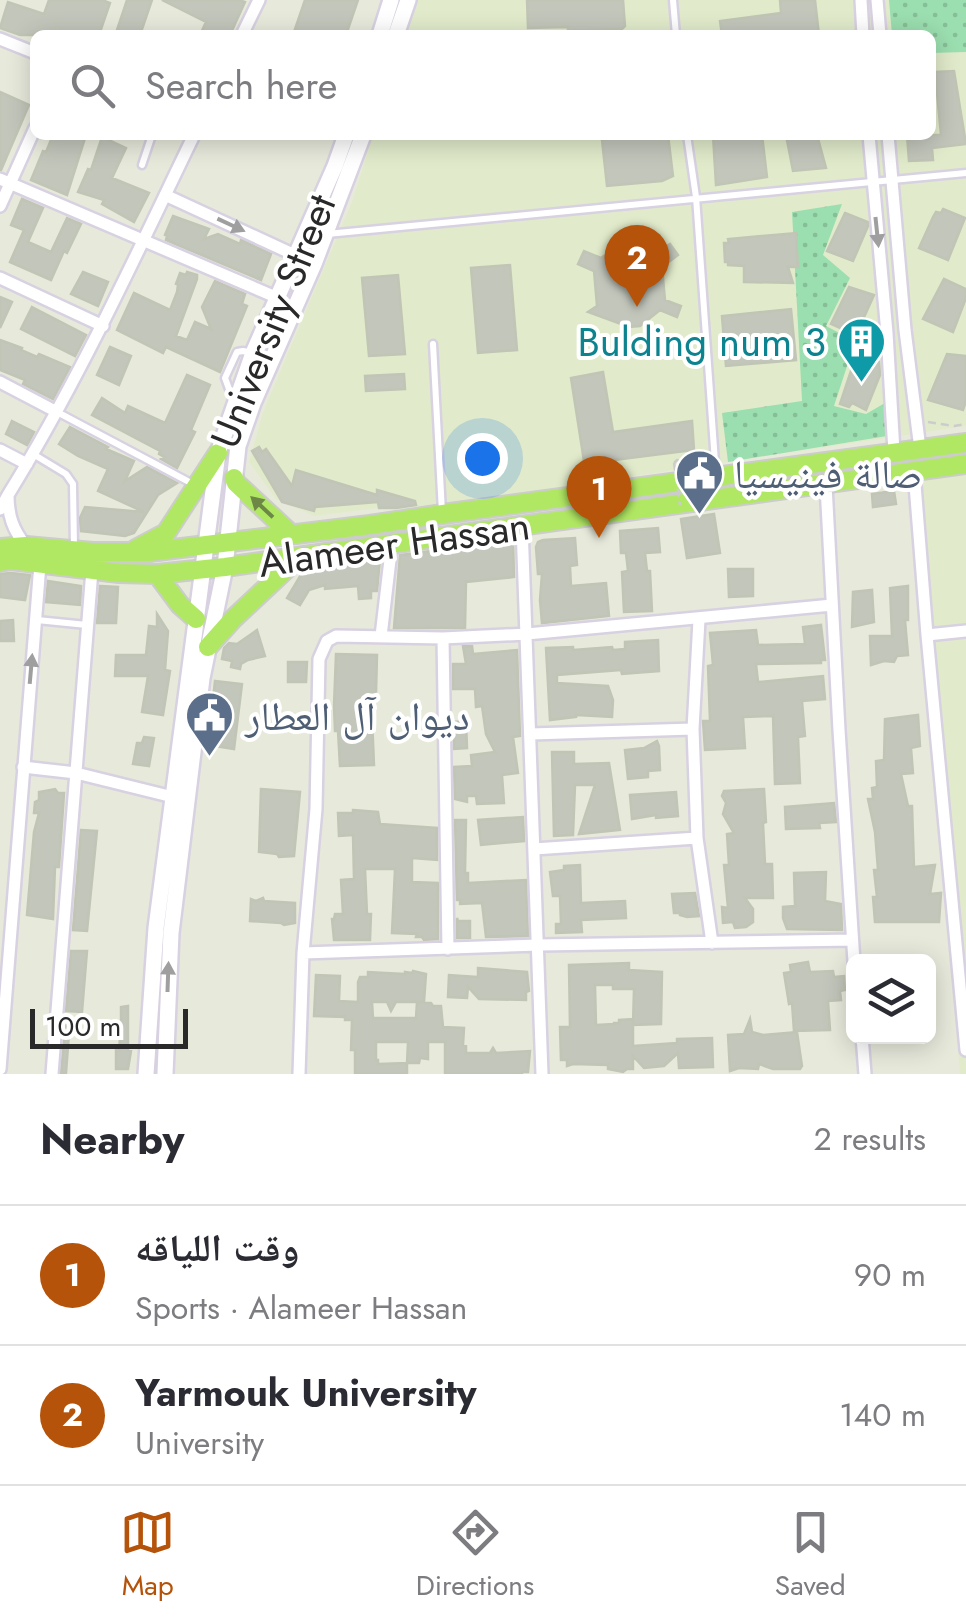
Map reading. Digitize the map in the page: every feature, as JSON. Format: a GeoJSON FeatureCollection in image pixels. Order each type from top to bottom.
{"type":"FeatureCollection","features":[{"type":"Feature","properties":{"kind":"main road"},"geometry":{"type":"LineString","coordinates":[[382,30],[391,0]]}},
{"type":"Feature","properties":{"kind":"main road"},"geometry":{"type":"LineString","coordinates":[[398,30],[408,0]]}},
{"type":"Feature","properties":{"kind":"main road","name":"University Street"},"geometry":{"type":"LineString","coordinates":[[146,1074],[154,941],[218,452],[253,353],[344,140]]}},
{"type":"Feature","properties":{"kind":"main road","name":"University Street"},"geometry":{"type":"LineString","coordinates":[[165,1074],[168,956],[195,727],[228,542],[238,446],[252,403],[296,307],[361,140]]}},
{"type":"Feature","properties":{"kind":"main road","name":"Alameer Hassan"},"geometry":{"type":"LineString","coordinates":[[0,548],[130,553],[370,526],[715,469],[966,443]]}},
{"type":"Feature","properties":{"kind":"main road"},"geometry":{"type":"LineString","coordinates":[[130,553],[166,532],[218,452]]}},
{"type":"Feature","properties":{"kind":"main road","name":"Alameer Hassan"},"geometry":{"type":"LineString","coordinates":[[0,562],[156,574],[224,568],[966,464]]}},
{"type":"Feature","properties":{"kind":"main road"},"geometry":{"type":"LineString","coordinates":[[234,478],[291,534]]}},
{"type":"Feature","properties":{"kind":"main road"},"geometry":{"type":"LineString","coordinates":[[208,647],[298,558]]}},
{"type":"Feature","properties":{"kind":"main road"},"geometry":{"type":"LineString","coordinates":[[156,574],[196,620]]}},
{"type":"Feature","properties":{"kind":"street"},"geometry":{"type":"LineString","coordinates":[[244,30],[259,0]]}},
{"type":"Feature","properties":{"kind":"street"},"geometry":{"type":"LineString","coordinates":[[862,0],[863,30]]}},
{"type":"Feature","properties":{"kind":"street"},"geometry":{"type":"LineString","coordinates":[[877,0],[880,30]]}},
{"type":"Feature","properties":{"kind":"street"},"geometry":{"type":"LineString","coordinates":[[0,39],[30,51]]}},
{"type":"Feature","properties":{"kind":"street"},"geometry":{"type":"LineString","coordinates":[[0,206],[5,181],[30,137]]}},
{"type":"Feature","properties":{"kind":"street"},"geometry":{"type":"LineString","coordinates":[[0,508],[58,412],[103,326],[192,140]]}},
{"type":"Feature","properties":{"kind":"street"},"geometry":{"type":"LineString","coordinates":[[869,140],[894,452]]}},
{"type":"Feature","properties":{"kind":"street"},"geometry":{"type":"LineString","coordinates":[[888,140],[920,449]]}},
{"type":"Feature","properties":{"kind":"street"},"geometry":{"type":"LineString","coordinates":[[5,181],[278,298]]}},
{"type":"Feature","properties":{"kind":"street"},"geometry":{"type":"LineString","coordinates":[[165,194],[297,256]]}},
{"type":"Feature","properties":{"kind":"street"},"geometry":{"type":"LineString","coordinates":[[0,278],[103,326]]}},
{"type":"Feature","properties":{"kind":"street"},"geometry":{"type":"LineString","coordinates":[[887,333],[905,330]]}},
{"type":"Feature","properties":{"kind":"street"},"geometry":{"type":"LineString","coordinates":[[0,382],[58,412]]}},
{"type":"Feature","properties":{"kind":"street"},"geometry":{"type":"LineString","coordinates":[[0,450],[30,459]]}},
{"type":"Feature","properties":{"kind":"street"},"geometry":{"type":"LineString","coordinates":[[914,472],[966,1050]]}},
{"type":"Feature","properties":{"kind":"street"},"geometry":{"type":"LineString","coordinates":[[826,485],[853,954]]}},
{"type":"Feature","properties":{"kind":"street"},"geometry":{"type":"LineString","coordinates":[[8,496],[8,513],[26,546]]}},
{"type":"Feature","properties":{"kind":"street"},"geometry":{"type":"LineString","coordinates":[[522,526],[542,1074]]}},
{"type":"Feature","properties":{"kind":"street"},"geometry":{"type":"LineString","coordinates":[[381,636],[392,543]]}},
{"type":"Feature","properties":{"kind":"street"},"geometry":{"type":"LineString","coordinates":[[0,1069],[6,945],[40,564]]}},
{"type":"Feature","properties":{"kind":"street"},"geometry":{"type":"LineString","coordinates":[[52,1074],[92,570]]}},
{"type":"Feature","properties":{"kind":"street"},"geometry":{"type":"LineString","coordinates":[[298,1074],[316,809],[318,659],[327,642],[336,636],[443,638],[527,634],[832,605]]}},
{"type":"Feature","properties":{"kind":"street"},"geometry":{"type":"LineString","coordinates":[[699,620],[693,729],[696,838],[712,943]]}},
{"type":"Feature","properties":{"kind":"street"},"geometry":{"type":"LineString","coordinates":[[927,636],[966,631]]}},
{"type":"Feature","properties":{"kind":"street"},"geometry":{"type":"LineString","coordinates":[[443,638],[448,950]]}},
{"type":"Feature","properties":{"kind":"street"},"geometry":{"type":"LineString","coordinates":[[531,734],[693,729]]}},
{"type":"Feature","properties":{"kind":"street"},"geometry":{"type":"LineString","coordinates":[[23,767],[76,773],[172,796]]}},
{"type":"Feature","properties":{"kind":"street"},"geometry":{"type":"LineString","coordinates":[[534,849],[696,838]]}},
{"type":"Feature","properties":{"kind":"street"},"geometry":{"type":"LineString","coordinates":[[304,953],[852,940]]}},
{"type":"Feature","properties":{"kind":"street"},"geometry":{"type":"LineString","coordinates":[[863,1044],[865,1074]]}},
{"type":"Feature","properties":{"kind":"lane"},"geometry":{"type":"LineString","coordinates":[[673,0],[676,30]]}},
{"type":"Feature","properties":{"kind":"lane"},"geometry":{"type":"LineString","coordinates":[[142,165],[150,140]]}},
{"type":"Feature","properties":{"kind":"lane"},"geometry":{"type":"LineString","coordinates":[[689,140],[715,469]]}},
{"type":"Feature","properties":{"kind":"lane"},"geometry":{"type":"LineString","coordinates":[[326,234],[966,173]]}},
{"type":"Feature","properties":{"kind":"lane"},"geometry":{"type":"LineString","coordinates":[[434,344],[442,514]]}},
{"type":"Feature","properties":{"kind":"lane"},"geometry":{"type":"LineString","coordinates":[[58,412],[197,486]]}},
{"type":"Feature","properties":{"kind":"lane"},"geometry":{"type":"LineString","coordinates":[[30,459],[66,474],[73,484],[74,551]]}},
{"type":"Feature","properties":{"kind":"lane"},"geometry":{"type":"LineString","coordinates":[[36,620],[88,625]]}},
{"type":"Feature","properties":{"kind":"path"},"geometry":{"type":"LineString","coordinates":[[920,418],[954,426],[966,424]]}},
{"type":"Feature","properties":{"kind":"path"},"geometry":{"type":"LineString","coordinates":[[680,505],[674,463],[695,461],[715,469]]}},
{"type":"Feature","properties":{"kind":"shaded area"},"geometry":{"type":"Polygon","coordinates":[[[414,0],[966,0],[966,426],[417,509],[379,508],[314,516],[276,499],[249,462],[263,412],[352,202],[371,140],[936,140],[936,30],[405,30],[414,0]]]}},
{"type":"Feature","properties":{"kind":"shaded area"},"geometry":{"type":"Polygon","coordinates":[[[966,464],[966,1074],[960,1074],[914,472],[966,464]]]}},
{"type":"Feature","properties":{"kind":"green space"},"geometry":{"type":"Polygon","coordinates":[[[889,0],[966,0],[966,52],[936,53],[936,30],[892,30],[889,0]]]}},
{"type":"Feature","properties":{"kind":"green space"},"geometry":{"type":"Polygon","coordinates":[[[842,204],[823,255],[850,278],[826,326],[851,339],[851,354],[834,406],[866,414],[885,403],[893,435],[728,462],[722,413],[802,401],[792,212],[842,204]]]}},
{"type":"Feature","properties":{"kind":"building"},"geometry":{"type":"Polygon","coordinates":[[[49,0],[110,3],[101,30],[30,30],[30,35],[20,35],[0,28],[8,2],[44,14],[49,0]]]}},
{"type":"Feature","properties":{"kind":"building"},"geometry":{"type":"Polygon","coordinates":[[[127,0],[152,0],[142,30],[117,30],[127,0]]]}},
{"type":"Feature","properties":{"kind":"building"},"geometry":{"type":"Polygon","coordinates":[[[162,0],[245,2],[232,30],[202,30],[206,22],[162,0]]]}},
{"type":"Feature","properties":{"kind":"building"},"geometry":{"type":"Polygon","coordinates":[[[305,0],[358,0],[348,30],[295,30],[305,0]]]}},
{"type":"Feature","properties":{"kind":"building"},"geometry":{"type":"Polygon","coordinates":[[[527,0],[623,0],[622,29],[528,28],[527,0]]]}},
{"type":"Feature","properties":{"kind":"building"},"geometry":{"type":"Polygon","coordinates":[[[780,0],[815,0],[818,30],[721,30],[720,21],[781,13],[780,0]]]}},
{"type":"Feature","properties":{"kind":"building"},"geometry":{"type":"Polygon","coordinates":[[[954,71],[966,144],[932,148],[933,160],[909,161],[907,140],[936,140],[936,135],[941,135],[936,72],[954,71]]]}},
{"type":"Feature","properties":{"kind":"building"},"geometry":{"type":"Polygon","coordinates":[[[0,92],[29,105],[1,170],[0,170],[0,92]]]}},
{"type":"Feature","properties":{"kind":"building"},"geometry":{"type":"Polygon","coordinates":[[[51,140],[84,140],[67,195],[31,180],[43,151],[46,152],[51,140]]]}},
{"type":"Feature","properties":{"kind":"building"},"geometry":{"type":"Polygon","coordinates":[[[101,140],[126,148],[112,178],[149,193],[134,222],[102,204],[104,200],[78,192],[88,169],[91,170],[101,140]]]}},
{"type":"Feature","properties":{"kind":"building"},"geometry":{"type":"Polygon","coordinates":[[[602,140],[669,140],[673,176],[662,181],[607,186],[602,140]]]}},
{"type":"Feature","properties":{"kind":"building"},"geometry":{"type":"Polygon","coordinates":[[[713,140],[763,140],[767,177],[716,185],[713,140]]]}},
{"type":"Feature","properties":{"kind":"building"},"geometry":{"type":"Polygon","coordinates":[[[787,140],[818,140],[826,168],[793,171],[787,140]]]}},
{"type":"Feature","properties":{"kind":"building"},"geometry":{"type":"Polygon","coordinates":[[[22,199],[43,208],[28,242],[51,252],[67,218],[81,224],[51,280],[10,262],[24,230],[11,225],[22,199]]]}},
{"type":"Feature","properties":{"kind":"building"},"geometry":{"type":"Polygon","coordinates":[[[943,209],[965,218],[948,260],[919,248],[936,212],[943,209]]]}},
{"type":"Feature","properties":{"kind":"building"},"geometry":{"type":"Polygon","coordinates":[[[845,213],[868,222],[853,261],[827,251],[845,213]]]}},
{"type":"Feature","properties":{"kind":"building"},"geometry":{"type":"Polygon","coordinates":[[[173,216],[209,229],[204,239],[218,234],[271,254],[261,280],[166,240],[173,216]]]}},
{"type":"Feature","properties":{"kind":"building"},"geometry":{"type":"Polygon","coordinates":[[[796,233],[798,267],[788,267],[793,283],[744,282],[744,266],[725,262],[724,243],[729,243],[728,239],[796,233]]]}},
{"type":"Feature","properties":{"kind":"building"},"geometry":{"type":"Polygon","coordinates":[[[626,241],[655,254],[670,244],[678,255],[662,267],[665,300],[681,306],[677,317],[660,310],[640,326],[629,327],[588,312],[597,306],[594,271],[578,264],[584,251],[601,258],[626,241]]]}},
{"type":"Feature","properties":{"kind":"building"},"geometry":{"type":"Polygon","coordinates":[[[510,265],[517,350],[478,353],[471,268],[510,265]]]}},
{"type":"Feature","properties":{"kind":"building"},"geometry":{"type":"Polygon","coordinates":[[[83,272],[108,282],[98,306],[71,294],[83,272]]]}},
{"type":"Feature","properties":{"kind":"building"},"geometry":{"type":"Polygon","coordinates":[[[180,273],[197,275],[197,279],[176,336],[187,340],[195,322],[211,329],[202,307],[215,281],[245,294],[242,304],[247,306],[220,372],[166,347],[163,353],[117,330],[134,293],[170,310],[180,273]]]}},
{"type":"Feature","properties":{"kind":"building"},"geometry":{"type":"Polygon","coordinates":[[[398,275],[405,354],[369,356],[362,278],[398,275]]]}},
{"type":"Feature","properties":{"kind":"building"},"geometry":{"type":"Polygon","coordinates":[[[944,279],[966,289],[953,332],[923,319],[944,279]]]}},
{"type":"Feature","properties":{"kind":"building"},"geometry":{"type":"Polygon","coordinates":[[[849,287],[874,295],[856,335],[831,324],[849,287]]]}},
{"type":"Feature","properties":{"kind":"building"},"geometry":{"type":"Polygon","coordinates":[[[0,297],[12,302],[0,328],[0,297]]]}},
{"type":"Feature","properties":{"kind":"building"},"geometry":{"type":"Polygon","coordinates":[[[32,307],[86,335],[75,356],[21,329],[32,307]]]}},
{"type":"Feature","properties":{"kind":"building"},"geometry":{"type":"Polygon","coordinates":[[[791,309],[796,360],[726,366],[722,316],[791,309]]]}},
{"type":"Feature","properties":{"kind":"building"},"geometry":{"type":"Polygon","coordinates":[[[0,340],[70,367],[53,399],[23,384],[25,380],[0,370],[0,340]]]}},
{"type":"Feature","properties":{"kind":"building"},"geometry":{"type":"Polygon","coordinates":[[[110,347],[131,356],[119,385],[97,375],[110,347]]]}},
{"type":"Feature","properties":{"kind":"building"},"geometry":{"type":"Polygon","coordinates":[[[947,354],[966,356],[963,410],[928,400],[947,354]]]}},
{"type":"Feature","properties":{"kind":"building","name":"Bulding num 3"},"geometry":{"type":"Polygon","coordinates":[[[856,356],[879,362],[880,375],[866,410],[852,403],[849,407],[840,404],[856,356]]]}},
{"type":"Feature","properties":{"kind":"building"},"geometry":{"type":"Polygon","coordinates":[[[603,372],[613,432],[692,421],[694,450],[614,460],[615,468],[586,474],[571,378],[603,372]]]}},
{"type":"Feature","properties":{"kind":"building"},"geometry":{"type":"Polygon","coordinates":[[[404,374],[405,389],[366,391],[365,376],[404,374]]]}},
{"type":"Feature","properties":{"kind":"building"},"geometry":{"type":"Polygon","coordinates":[[[187,375],[210,385],[191,430],[195,432],[177,468],[161,459],[164,457],[160,451],[92,415],[102,398],[125,413],[128,406],[165,423],[187,375]]]}},
{"type":"Feature","properties":{"kind":"building"},"geometry":{"type":"Polygon","coordinates":[[[12,421],[34,432],[27,445],[6,434],[12,421]]]}},
{"type":"Feature","properties":{"kind":"building"},"geometry":{"type":"Polygon","coordinates":[[[70,427],[134,461],[125,481],[147,467],[177,483],[158,495],[134,533],[125,536],[81,531],[80,518],[85,507],[144,512],[98,491],[108,469],[59,444],[70,427]]]}},
{"type":"Feature","properties":{"kind":"building"},"geometry":{"type":"Polygon","coordinates":[[[259,447],[262,452],[266,449],[292,486],[296,470],[377,495],[377,490],[415,501],[416,505],[379,508],[378,502],[315,507],[314,511],[282,502],[252,451],[259,447]]]}},
{"type":"Feature","properties":{"kind":"building"},"geometry":{"type":"Polygon","coordinates":[[[894,491],[896,504],[873,507],[872,494],[894,491]]]}},
{"type":"Feature","properties":{"kind":"building"},"geometry":{"type":"Polygon","coordinates":[[[714,514],[720,553],[687,558],[681,519],[714,514]]]}},
{"type":"Feature","properties":{"kind":"building"},"geometry":{"type":"Polygon","coordinates":[[[658,528],[660,552],[645,553],[652,611],[624,612],[622,572],[628,571],[626,553],[621,553],[620,531],[658,528]]]}},
{"type":"Feature","properties":{"kind":"building"},"geometry":{"type":"Polygon","coordinates":[[[575,538],[577,565],[570,566],[571,586],[606,583],[609,616],[542,623],[542,574],[538,574],[536,547],[543,540],[575,538]]]}},
{"type":"Feature","properties":{"kind":"building"},"geometry":{"type":"Polygon","coordinates":[[[513,540],[514,577],[466,582],[465,628],[394,628],[400,555],[513,540]]]}},
{"type":"Feature","properties":{"kind":"building"},"geometry":{"type":"Polygon","coordinates":[[[380,559],[377,591],[371,591],[371,598],[359,599],[358,586],[325,589],[325,585],[309,590],[300,605],[287,598],[305,568],[380,559]]]}},
{"type":"Feature","properties":{"kind":"building"},"geometry":{"type":"Polygon","coordinates":[[[728,569],[753,569],[753,596],[729,597],[728,569]]]}},
{"type":"Feature","properties":{"kind":"building"},"geometry":{"type":"Polygon","coordinates":[[[0,574],[30,575],[25,600],[0,597],[0,574]]]}},
{"type":"Feature","properties":{"kind":"building"},"geometry":{"type":"Polygon","coordinates":[[[48,581],[81,586],[80,605],[46,602],[48,581]]]}},
{"type":"Feature","properties":{"kind":"building"},"geometry":{"type":"Polygon","coordinates":[[[100,586],[118,587],[116,623],[97,623],[100,586]]]}},
{"type":"Feature","properties":{"kind":"building"},"geometry":{"type":"Polygon","coordinates":[[[908,586],[908,655],[897,656],[894,662],[871,665],[870,636],[892,636],[890,588],[908,586]]]}},
{"type":"Feature","properties":{"kind":"building"},"geometry":{"type":"Polygon","coordinates":[[[872,590],[874,622],[852,627],[853,592],[872,590]]]}},
{"type":"Feature","properties":{"kind":"building"},"geometry":{"type":"Polygon","coordinates":[[[157,614],[168,631],[165,670],[170,671],[163,715],[142,712],[148,676],[115,676],[116,655],[146,655],[149,626],[157,627],[157,614]]]}},
{"type":"Feature","properties":{"kind":"building"},"geometry":{"type":"Polygon","coordinates":[[[13,620],[14,641],[0,641],[0,621],[13,620]]]}},
{"type":"Feature","properties":{"kind":"building"},"geometry":{"type":"Polygon","coordinates":[[[821,625],[825,660],[821,663],[756,664],[758,682],[823,676],[825,699],[802,701],[805,736],[798,737],[800,783],[775,784],[773,716],[743,717],[745,748],[705,750],[703,721],[710,721],[708,666],[713,665],[710,633],[756,630],[758,645],[805,644],[803,627],[821,625]]]}},
{"type":"Feature","properties":{"kind":"building"},"geometry":{"type":"Polygon","coordinates":[[[257,630],[265,656],[248,660],[240,669],[231,667],[232,661],[222,659],[229,643],[237,644],[257,630]]]}},
{"type":"Feature","properties":{"kind":"building"},"geometry":{"type":"Polygon","coordinates":[[[658,640],[659,671],[557,675],[557,683],[608,686],[613,700],[612,717],[576,715],[550,720],[546,648],[613,650],[625,649],[625,642],[658,640]]]}},
{"type":"Feature","properties":{"kind":"building"},"geometry":{"type":"Polygon","coordinates":[[[463,646],[472,646],[473,654],[517,650],[520,736],[513,737],[518,773],[502,775],[504,803],[477,804],[476,796],[467,796],[467,802],[455,799],[454,767],[472,766],[471,755],[495,752],[486,734],[482,706],[476,707],[475,689],[453,689],[453,664],[466,664],[463,646]]]}},
{"type":"Feature","properties":{"kind":"building"},"geometry":{"type":"Polygon","coordinates":[[[336,654],[377,655],[376,694],[371,694],[374,765],[340,766],[334,706],[336,654]]]}},
{"type":"Feature","properties":{"kind":"building"},"geometry":{"type":"Polygon","coordinates":[[[288,662],[307,662],[306,682],[288,682],[288,662]]]}},
{"type":"Feature","properties":{"kind":"building"},"geometry":{"type":"Polygon","coordinates":[[[215,681],[242,684],[234,749],[208,745],[215,681]]]}},
{"type":"Feature","properties":{"kind":"building"},"geometry":{"type":"Polygon","coordinates":[[[918,715],[920,746],[911,748],[913,773],[901,774],[908,806],[912,806],[914,867],[935,865],[930,894],[941,893],[939,922],[875,922],[874,870],[878,870],[868,799],[873,799],[872,788],[877,787],[876,761],[884,760],[885,719],[918,715]]]}},
{"type":"Feature","properties":{"kind":"building"},"geometry":{"type":"Polygon","coordinates":[[[466,721],[467,748],[454,749],[454,722],[466,721]]]}},
{"type":"Feature","properties":{"kind":"building"},"geometry":{"type":"Polygon","coordinates":[[[144,737],[154,738],[149,766],[133,764],[137,743],[142,743],[144,737]]]}},
{"type":"Feature","properties":{"kind":"building"},"geometry":{"type":"Polygon","coordinates":[[[657,741],[660,770],[648,771],[648,777],[628,779],[625,750],[644,748],[657,741]]]}},
{"type":"Feature","properties":{"kind":"building"},"geometry":{"type":"Polygon","coordinates":[[[552,752],[574,752],[574,764],[609,763],[620,830],[579,834],[595,785],[575,785],[573,835],[554,836],[552,752]]]}},
{"type":"Feature","properties":{"kind":"building"},"geometry":{"type":"Polygon","coordinates":[[[55,789],[64,793],[53,919],[27,915],[39,813],[34,813],[35,802],[39,792],[55,789]]]}},
{"type":"Feature","properties":{"kind":"building"},"geometry":{"type":"Polygon","coordinates":[[[261,789],[300,792],[294,856],[259,852],[261,789]]]}},
{"type":"Feature","properties":{"kind":"building"},"geometry":{"type":"Polygon","coordinates":[[[764,789],[765,864],[772,864],[773,898],[745,898],[753,909],[753,922],[735,928],[733,922],[723,923],[722,907],[728,908],[724,865],[729,865],[727,834],[734,833],[723,814],[726,803],[722,796],[724,791],[764,789]]]}},
{"type":"Feature","properties":{"kind":"building"},"geometry":{"type":"Polygon","coordinates":[[[676,792],[678,816],[632,819],[630,795],[676,792]]]}},
{"type":"Feature","properties":{"kind":"building"},"geometry":{"type":"Polygon","coordinates":[[[834,803],[836,822],[819,823],[820,828],[786,829],[785,807],[834,803]]]}},
{"type":"Feature","properties":{"kind":"building"},"geometry":{"type":"Polygon","coordinates":[[[378,812],[380,824],[437,828],[437,860],[412,858],[412,882],[438,883],[438,939],[392,933],[395,869],[365,869],[370,940],[334,940],[332,919],[335,914],[343,914],[341,880],[354,879],[353,835],[339,836],[338,813],[378,812]]]}},
{"type":"Feature","properties":{"kind":"building"},"geometry":{"type":"Polygon","coordinates":[[[523,817],[524,841],[481,845],[478,820],[523,817]]]}},
{"type":"Feature","properties":{"kind":"building"},"geometry":{"type":"Polygon","coordinates":[[[455,820],[466,820],[468,883],[526,880],[528,936],[486,937],[482,903],[460,904],[457,900],[455,820]]]}},
{"type":"Feature","properties":{"kind":"building"},"geometry":{"type":"Polygon","coordinates":[[[81,830],[97,831],[87,931],[73,930],[81,830]]]}},
{"type":"Feature","properties":{"kind":"building"},"geometry":{"type":"Polygon","coordinates":[[[580,865],[581,903],[625,901],[626,918],[581,920],[582,932],[556,933],[556,924],[561,924],[560,896],[553,896],[550,872],[580,865]]]}},
{"type":"Feature","properties":{"kind":"building"},"geometry":{"type":"Polygon","coordinates":[[[826,872],[825,901],[841,904],[842,930],[787,929],[783,907],[795,906],[794,873],[826,872]]]}},
{"type":"Feature","properties":{"kind":"building"},"geometry":{"type":"Polygon","coordinates":[[[695,893],[699,916],[674,913],[672,894],[695,893]]]}},
{"type":"Feature","properties":{"kind":"building"},"geometry":{"type":"Polygon","coordinates":[[[251,899],[295,903],[295,923],[250,921],[251,899]]]}},
{"type":"Feature","properties":{"kind":"building"},"geometry":{"type":"Polygon","coordinates":[[[457,918],[470,921],[470,938],[457,938],[457,918]]]}},
{"type":"Feature","properties":{"kind":"building"},"geometry":{"type":"Polygon","coordinates":[[[71,951],[87,951],[82,1012],[66,1011],[71,951]]]}},
{"type":"Feature","properties":{"kind":"building"},"geometry":{"type":"Polygon","coordinates":[[[808,962],[810,972],[833,971],[834,977],[844,976],[841,1000],[828,1001],[830,1030],[794,1031],[784,973],[791,972],[790,965],[808,962]]]}},
{"type":"Feature","properties":{"kind":"building"},"geometry":{"type":"Polygon","coordinates":[[[629,963],[629,970],[662,972],[661,1024],[633,1025],[633,1046],[712,1038],[713,1067],[679,1068],[678,1053],[664,1066],[644,1068],[633,1056],[633,1069],[623,1072],[608,1069],[608,1065],[567,1066],[567,1060],[561,1060],[560,1027],[570,1027],[569,965],[629,963]],[[595,985],[596,1025],[633,1019],[633,1025],[634,989],[595,985]]]}},
{"type":"Feature","properties":{"kind":"building"},"geometry":{"type":"Polygon","coordinates":[[[478,968],[527,972],[526,1000],[479,999],[468,987],[467,998],[448,997],[449,975],[478,977],[478,968]]]}},
{"type":"Feature","properties":{"kind":"building"},"geometry":{"type":"Polygon","coordinates":[[[368,972],[426,974],[424,1002],[418,1002],[441,1006],[443,1027],[464,1028],[466,1053],[490,1053],[493,1048],[496,1053],[530,1051],[528,1072],[522,1074],[445,1074],[445,1042],[428,1042],[428,1059],[420,1058],[419,1063],[407,1063],[407,1074],[355,1074],[352,1020],[314,1016],[316,975],[340,976],[339,1001],[358,1002],[358,982],[360,977],[368,977],[368,972]],[[372,1002],[373,1018],[416,1018],[417,1002],[396,1002],[391,1011],[387,1002],[372,1002]],[[376,1042],[378,1064],[407,1063],[408,1042],[376,1042]]]}},
{"type":"Feature","properties":{"kind":"building"},"geometry":{"type":"Polygon","coordinates":[[[128,1006],[128,1069],[116,1069],[121,1007],[128,1006]]]}},
{"type":"Feature","properties":{"kind":"building"},"geometry":{"type":"Polygon","coordinates":[[[750,1019],[752,1032],[797,1032],[800,1069],[773,1069],[759,1064],[758,1069],[730,1071],[728,1035],[744,1034],[750,1019]]]}},
{"type":"Feature","properties":{"kind":"building"},"geometry":{"type":"Polygon","coordinates":[[[70,1020],[66,1073],[61,1073],[66,1021],[70,1020]]]}},
{"type":"Feature","properties":{"kind":"place","name":"Yarmouk University"},"geometry":{"type":"Point","coordinates":[637,307]}},
{"type":"Feature","properties":{"kind":"place","name":"Bulding num 3"},"geometry":{"type":"Point","coordinates":[861,384]}},
{"type":"Feature","properties":{"kind":"place","name":"صالة فينيسيا"},"geometry":{"type":"Point","coordinates":[699,516]}},
{"type":"Feature","properties":{"kind":"place","name":"وقت اللياقه"},"geometry":{"type":"Point","coordinates":[599,538]}},
{"type":"Feature","properties":{"kind":"place","name":"ديوان آل العطار"},"geometry":{"type":"Point","coordinates":[210,758]}}]}
